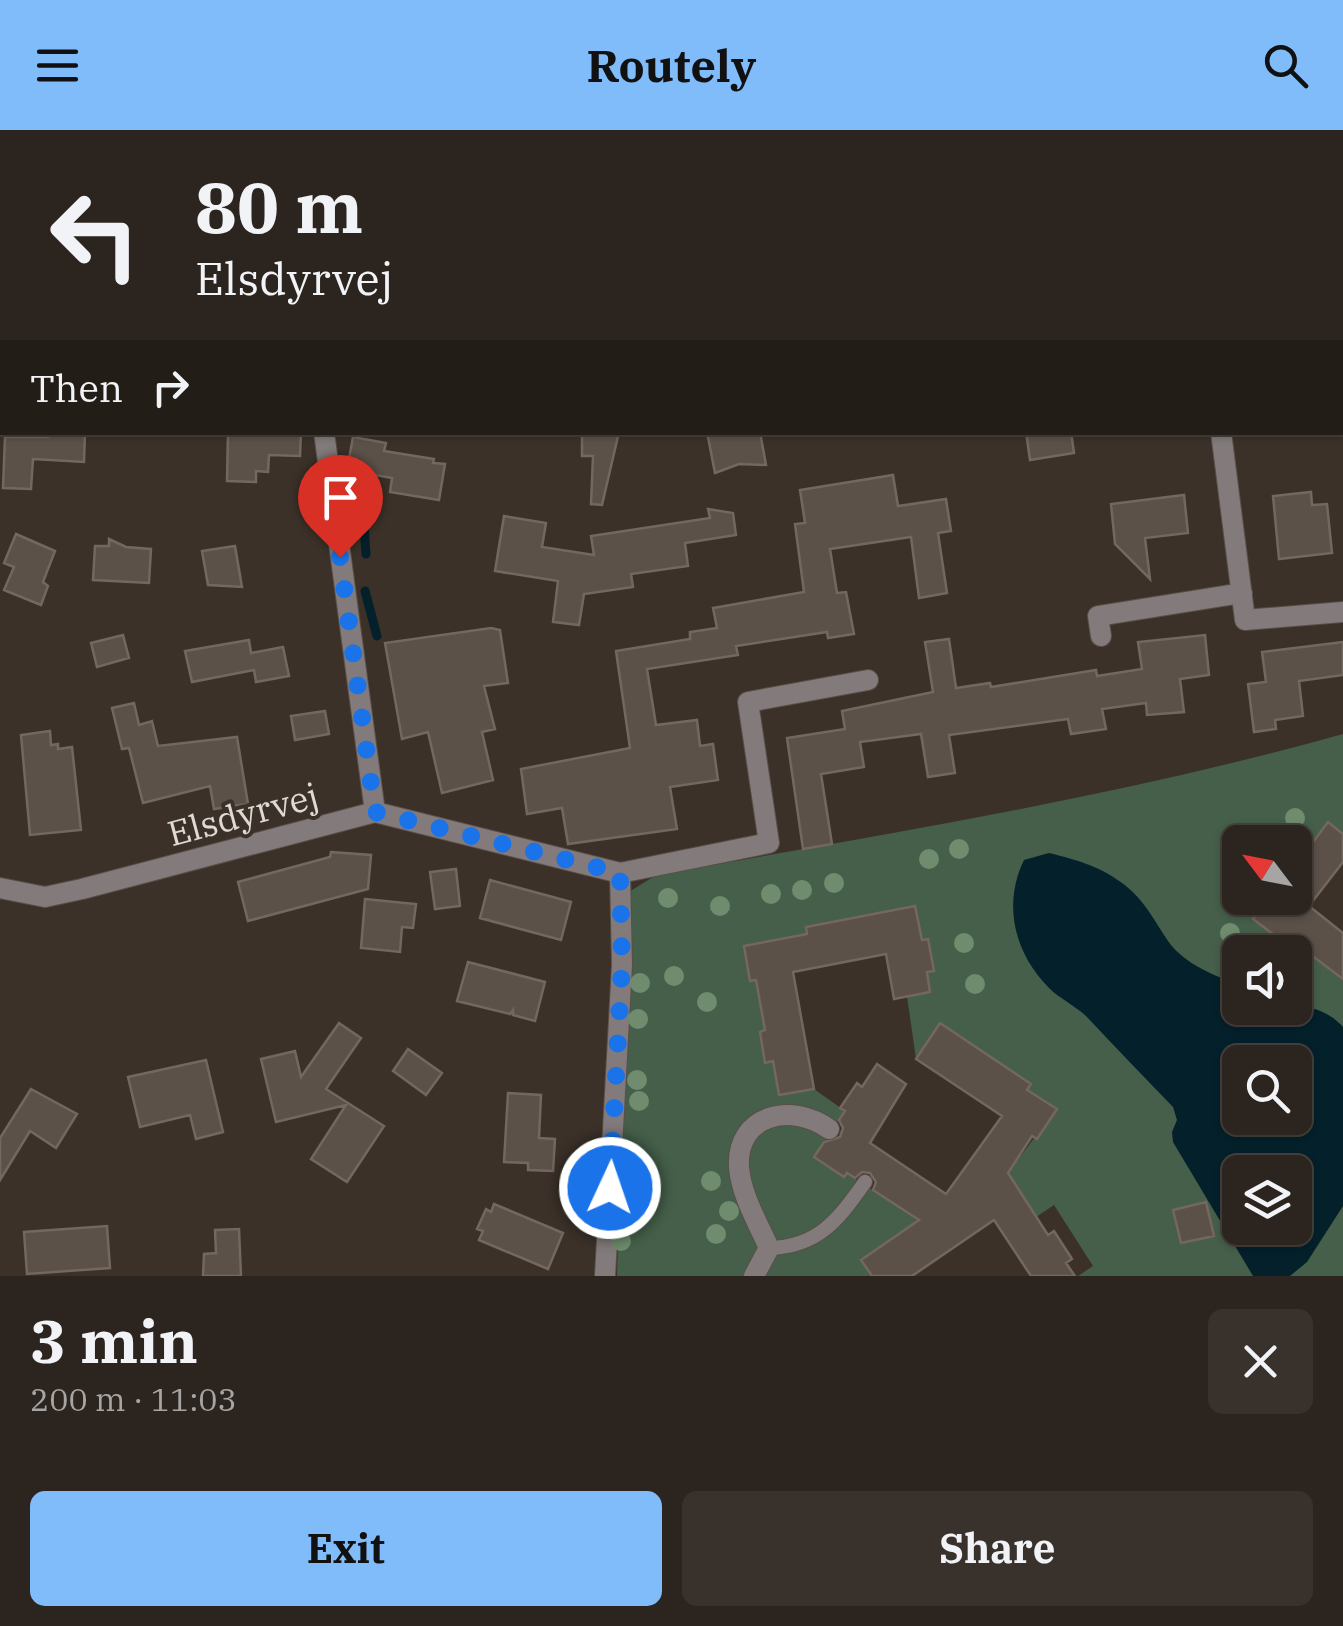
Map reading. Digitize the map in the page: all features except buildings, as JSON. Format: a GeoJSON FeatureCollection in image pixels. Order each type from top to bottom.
{"type":"FeatureCollection","features":[{"type":"Feature","properties":{"kind":"street"},"geometry":{"type":"LineString","coordinates":[[324,435],[375,812]]}},
{"type":"Feature","properties":{"kind":"street"},"geometry":{"type":"LineString","coordinates":[[1221,435],[1245,620],[1343,612]]}},
{"type":"Feature","properties":{"kind":"street"},"geometry":{"type":"LineString","coordinates":[[1101,636],[1098,616],[1242,594]]}},
{"type":"Feature","properties":{"kind":"street","name":"Elsdyrvej"},"geometry":{"type":"LineString","coordinates":[[0,888],[45,896],[82,890],[375,812],[620,873],[770,843],[748,702],[868,680]]}},
{"type":"Feature","properties":{"kind":"street"},"geometry":{"type":"LineString","coordinates":[[605,1276],[622,964],[620,873]]}},
{"type":"Feature","properties":{"kind":"street"},"geometry":{"type":"LineString","coordinates":[[754,1276],[768,1248],[742,1188],[738,1163],[747,1136],[771,1115],[799,1113],[829,1129]]}},
{"type":"Feature","properties":{"kind":"lane"},"geometry":{"type":"LineString","coordinates":[[768,1248],[794,1247],[820,1234],[843,1213],[865,1182]]}},
{"type":"Feature","properties":{"kind":"green space"},"geometry":{"type":"Polygon","coordinates":[[[1343,734],[1343,834],[1327,823],[1313,842],[1312,825],[1222,825],[1222,915],[1257,915],[1254,919],[1284,935],[1222,935],[1222,1025],[1312,1025],[1312,956],[1343,979],[1343,1276],[1078,1276],[1093,1266],[1054,1205],[1036,1217],[1008,1173],[1056,1109],[1027,1090],[1030,1084],[952,1031],[936,1029],[916,1059],[907,996],[930,992],[927,972],[933,971],[928,940],[922,940],[914,906],[806,927],[807,934],[744,946],[750,980],[756,980],[765,1030],[760,1032],[765,1062],[773,1061],[779,1094],[814,1089],[845,1111],[814,1157],[843,1177],[847,1173],[924,1228],[894,1248],[889,1241],[861,1260],[872,1276],[617,1276],[629,892],[656,875],[1001,813],[1173,777],[1343,734]]]}},
{"type":"Feature","properties":{"kind":"water"},"geometry":{"type":"Polygon","coordinates":[[[1049,853],[1089,865],[1117,879],[1139,898],[1182,956],[1222,978],[1222,1025],[1312,1025],[1312,1008],[1343,1027],[1343,1206],[1307,1262],[1290,1276],[1253,1276],[1234,1245],[1312,1245],[1312,1155],[1222,1155],[1222,1224],[1173,1142],[1177,1120],[1173,1107],[1087,1017],[1049,988],[1028,960],[1013,911],[1017,877],[1024,860],[1049,853]]]}},
{"type":"Feature","properties":{"kind":"waterway"},"geometry":{"type":"LineString","coordinates":[[361,482],[366,554]]}},
{"type":"Feature","properties":{"kind":"waterway"},"geometry":{"type":"LineString","coordinates":[[365,591],[377,636]]}},
{"type":"Feature","properties":{"kind":"route"},"geometry":{"type":"LineString","coordinates":[[340,557],[375,812],[620,873],[622,964],[610,1188]]}}]}
